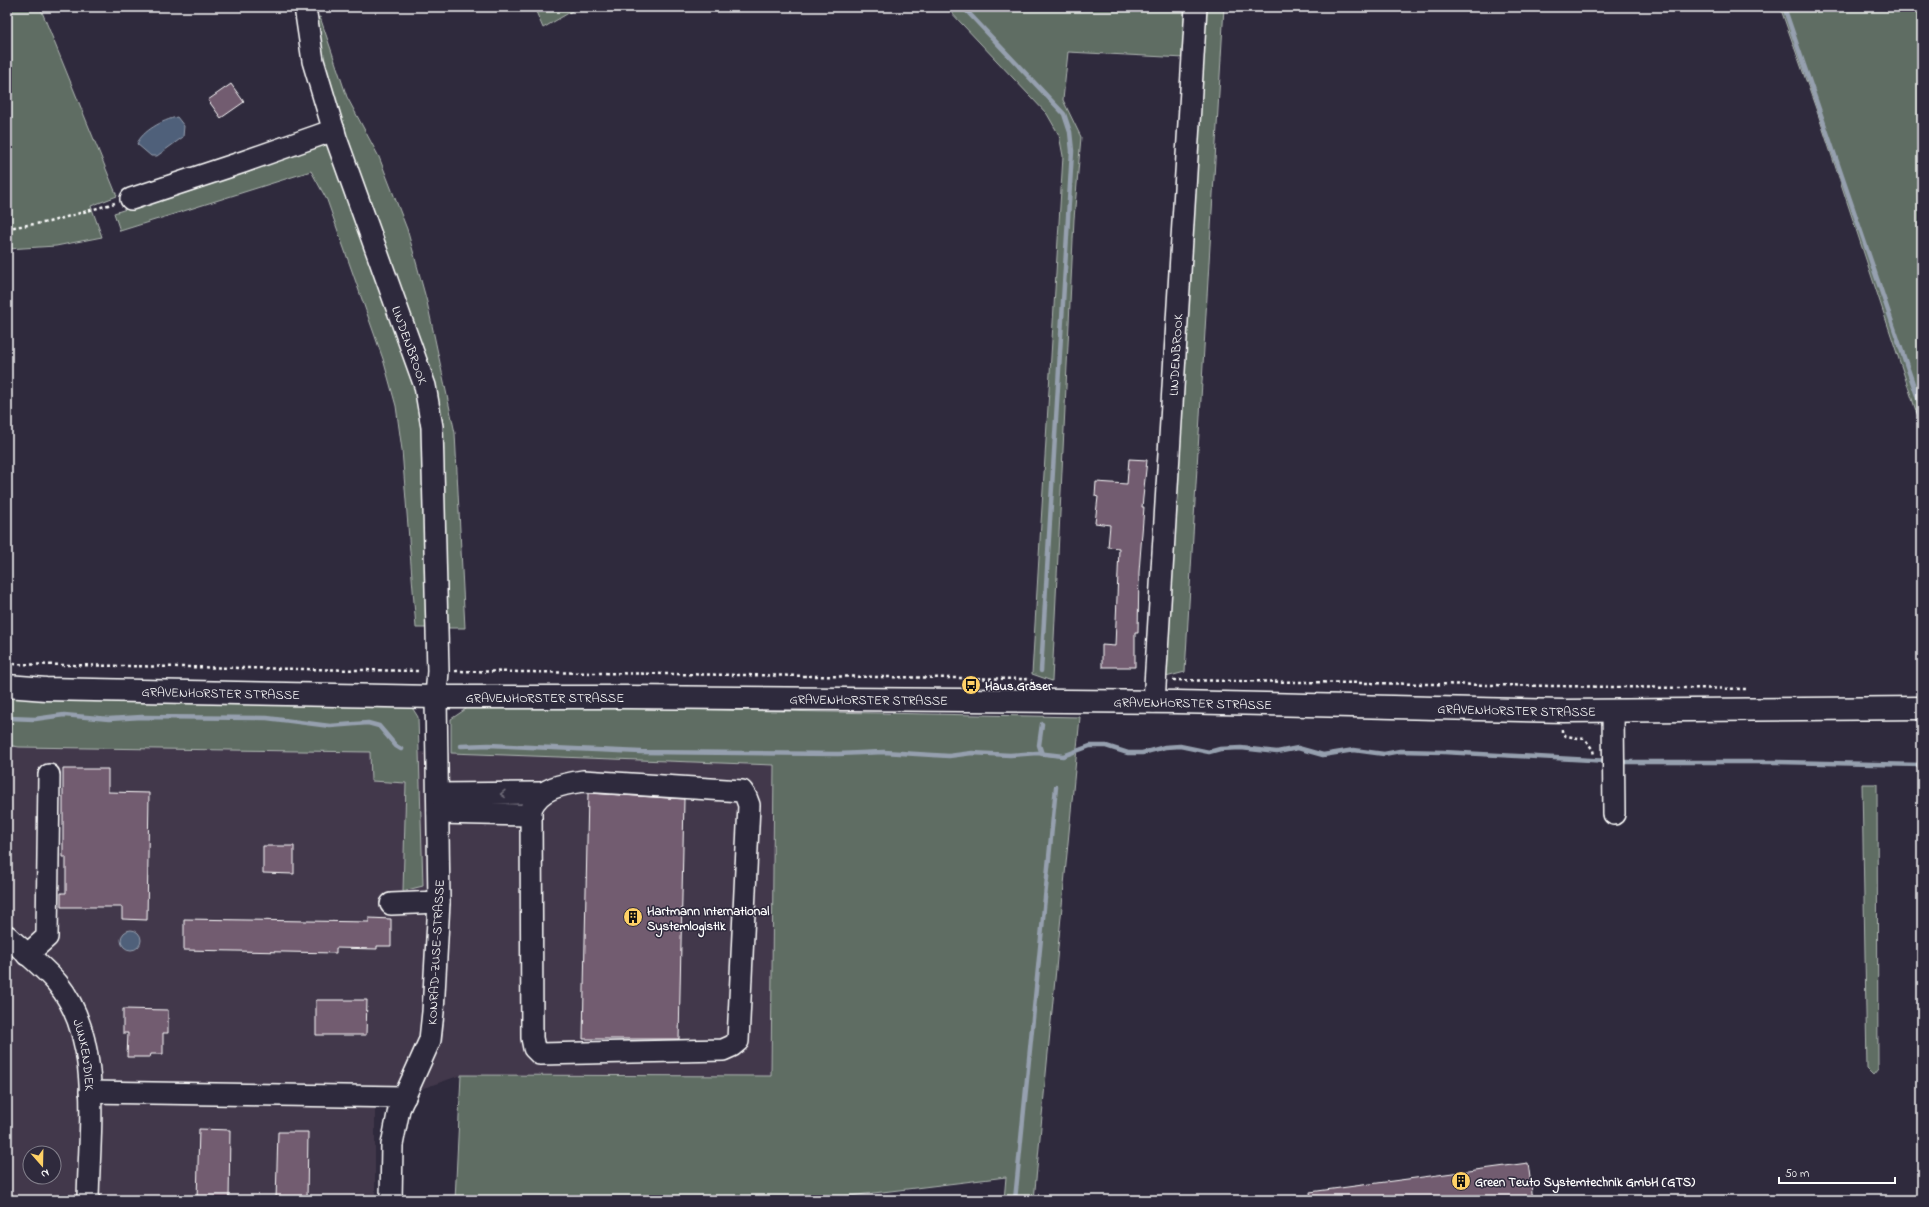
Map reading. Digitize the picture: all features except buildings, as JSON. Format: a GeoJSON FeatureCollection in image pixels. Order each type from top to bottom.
{"type":"FeatureCollection","features":[{"type":"Feature","properties":{"kind":"main road","name":"GRAVENHORSTER STRASSE"},"geometry":{"type":"LineString","coordinates":[[7,686],[54,689],[436,696],[634,697],[1154,694],[1613,711],[1922,708]]}},
{"type":"Feature","properties":{"kind":"street","name":"LINDENBROOK"},"geometry":{"type":"LineString","coordinates":[[305,7],[313,62],[334,130],[425,386],[432,427],[438,671],[436,696]]}},
{"type":"Feature","properties":{"kind":"street","name":"LINDENBROOK"},"geometry":{"type":"LineString","coordinates":[[1154,694],[1196,7]]}},
{"type":"Feature","properties":{"kind":"street"},"geometry":{"type":"LineString","coordinates":[[131,199],[334,130]]}},
{"type":"Feature","properties":{"kind":"street","name":"KONRAD-ZUSE-STRASSE"},"geometry":{"type":"LineString","coordinates":[[391,1200],[392,1145],[399,1109],[430,1040],[433,1012],[439,902],[436,696]]}},
{"type":"Feature","properties":{"kind":"street"},"geometry":{"type":"LineString","coordinates":[[1613,711],[1614,814]]}},
{"type":"Feature","properties":{"kind":"street"},"geometry":{"type":"LineString","coordinates":[[27,954],[47,937],[49,774]]}},
{"type":"Feature","properties":{"kind":"street"},"geometry":{"type":"LineString","coordinates":[[438,804],[542,793],[559,786],[583,781],[742,791],[746,796],[749,805],[738,1041],[732,1046],[723,1050],[540,1054],[534,1048],[532,1038],[530,815],[534,800],[542,793]]}},
{"type":"Feature","properties":{"kind":"street"},"geometry":{"type":"LineString","coordinates":[[438,804],[530,815]]}},
{"type":"Feature","properties":{"kind":"street"},"geometry":{"type":"LineString","coordinates":[[391,904],[439,902]]}},
{"type":"Feature","properties":{"kind":"street","name":"JUNKENDIEK"},"geometry":{"type":"LineString","coordinates":[[7,936],[58,984],[76,1015],[88,1055],[90,1092],[88,1200]]}},
{"type":"Feature","properties":{"kind":"street"},"geometry":{"type":"LineString","coordinates":[[90,1092],[405,1097]]}},
{"type":"Feature","properties":{"kind":"path"},"geometry":{"type":"LineString","coordinates":[[7,228],[49,222],[131,199]]}},
{"type":"Feature","properties":{"kind":"path"},"geometry":{"type":"LineString","coordinates":[[7,664],[289,670],[1026,679],[1040,683]]}},
{"type":"Feature","properties":{"kind":"path"},"geometry":{"type":"LineString","coordinates":[[1154,694],[1172,680],[1747,689]]}},
{"type":"Feature","properties":{"kind":"shaded area"},"geometry":{"type":"Polygon","coordinates":[[[10,7],[40,7],[117,196],[91,206],[102,237],[56,246],[7,249],[7,12],[10,7]]]}},
{"type":"Feature","properties":{"kind":"shaded area"},"geometry":{"type":"Polygon","coordinates":[[[534,7],[579,7],[543,28],[534,7]]]}},
{"type":"Feature","properties":{"kind":"shaded area"},"geometry":{"type":"Polygon","coordinates":[[[946,7],[1189,7],[1185,58],[1068,52],[1063,100],[1081,137],[1074,219],[1052,681],[1032,674],[1063,156],[1059,135],[1047,114],[946,7]]]}},
{"type":"Feature","properties":{"kind":"shaded area"},"geometry":{"type":"Polygon","coordinates":[[[1206,7],[1224,7],[1185,672],[1162,678],[1206,7]]]}},
{"type":"Feature","properties":{"kind":"shaded area"},"geometry":{"type":"Polygon","coordinates":[[[1780,7],[1922,7],[1922,429],[1819,117],[1780,7]]]}},
{"type":"Feature","properties":{"kind":"shaded area"},"geometry":{"type":"Polygon","coordinates":[[[320,17],[347,97],[379,157],[407,229],[427,302],[455,433],[465,628],[416,628],[402,450],[396,406],[383,359],[327,200],[311,171],[120,231],[114,213],[343,139],[319,61],[314,19],[320,17]]]}},
{"type":"Feature","properties":{"kind":"shaded area"},"geometry":{"type":"Polygon","coordinates":[[[7,692],[403,704],[413,709],[418,717],[423,886],[403,891],[406,783],[371,781],[370,752],[19,747],[7,745],[7,692]]]}},
{"type":"Feature","properties":{"kind":"shaded area"},"geometry":{"type":"Polygon","coordinates":[[[472,705],[1080,717],[1034,1200],[1004,1200],[1006,1177],[816,1200],[455,1200],[461,1075],[771,1076],[774,765],[451,753],[451,719],[472,705]]]}},
{"type":"Feature","properties":{"kind":"shaded area"},"geometry":{"type":"Polygon","coordinates":[[[7,737],[774,765],[771,1076],[461,1075],[375,1105],[375,1200],[7,1200],[7,737]]]}},
{"type":"Feature","properties":{"kind":"shaded area"},"geometry":{"type":"Polygon","coordinates":[[[1862,784],[1877,784],[1878,1069],[1873,1075],[1867,1069],[1862,784]]]}},
{"type":"Feature","properties":{"kind":"water"},"geometry":{"type":"Polygon","coordinates":[[[177,117],[184,126],[183,137],[157,156],[151,156],[137,144],[143,135],[148,131],[177,117]]]}},
{"type":"Feature","properties":{"kind":"water"},"geometry":{"type":"Polygon","coordinates":[[[131,930],[138,933],[141,940],[138,947],[131,950],[124,947],[121,940],[124,933],[131,930]]]}},
{"type":"Feature","properties":{"kind":"waterway"},"geometry":{"type":"LineString","coordinates":[[963,7],[1064,114],[1070,132],[1072,151],[1041,671]]}},
{"type":"Feature","properties":{"kind":"waterway"},"geometry":{"type":"LineString","coordinates":[[1784,7],[1922,410]]}},
{"type":"Feature","properties":{"kind":"waterway"},"geometry":{"type":"LineString","coordinates":[[7,718],[35,719],[64,715],[109,719],[142,717],[267,718],[330,726],[368,723],[379,726],[396,746],[401,749]]}},
{"type":"Feature","properties":{"kind":"waterway"},"geometry":{"type":"LineString","coordinates":[[1042,724],[1039,745],[1042,754]]}},
{"type":"Feature","properties":{"kind":"waterway"},"geometry":{"type":"LineString","coordinates":[[461,746],[489,745],[641,752],[838,754],[884,752],[949,756],[972,753],[1010,755],[1037,753],[1063,756],[1090,746],[1106,746],[1128,753],[1142,753],[1165,747],[1180,746],[1209,752],[1220,749],[1241,748],[1277,752],[1298,748],[1323,755],[1354,750],[1384,754],[1400,751],[1443,752],[1609,761]]}},
{"type":"Feature","properties":{"kind":"waterway"},"geometry":{"type":"LineString","coordinates":[[1618,762],[1777,762],[1922,765]]}},
{"type":"Feature","properties":{"kind":"waterway"},"geometry":{"type":"LineString","coordinates":[[1015,1200],[1056,787]]}},
{"type":"Feature","properties":{"kind":"place","name":"Haus Gräser"},"geometry":{"type":"Point","coordinates":[971,685]}},
{"type":"Feature","properties":{"kind":"place","name":"Hartmann International Systemlogistik"},"geometry":{"type":"Point","coordinates":[633,917]}},
{"type":"Feature","properties":{"kind":"place","name":"Green Teuto Systemtechnik GmbH (GTS)"},"geometry":{"type":"Point","coordinates":[1461,1181]}}]}
